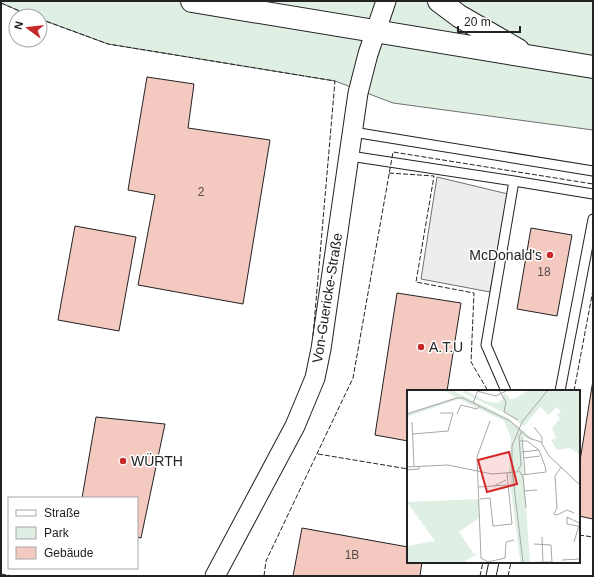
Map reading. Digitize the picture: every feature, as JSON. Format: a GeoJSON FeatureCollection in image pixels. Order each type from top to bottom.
{"type":"FeatureCollection","features":[{"type":"Feature","properties":{"kind":"main road"},"geometry":{"type":"LineString","coordinates":[[192,1],[593,67]]}},
{"type":"Feature","properties":{"kind":"main road"},"geometry":{"type":"LineString","coordinates":[[439,1],[459,16],[531,57]]}},
{"type":"Feature","properties":{"kind":"street","name":"Von-Guericke-Straße"},"geometry":{"type":"LineString","coordinates":[[215,576],[295,426],[314,378],[321,349],[362,73],[386,1]]}},
{"type":"Feature","properties":{"kind":"lane"},"geometry":{"type":"LineString","coordinates":[[353,132],[593,171]]}},
{"type":"Feature","properties":{"kind":"lane"},"geometry":{"type":"LineString","coordinates":[[350,156],[593,194]]}},
{"type":"Feature","properties":{"kind":"lane"},"geometry":{"type":"LineString","coordinates":[[506,390],[486,346],[514,181]]}},
{"type":"Feature","properties":{"kind":"lane"},"geometry":{"type":"LineString","coordinates":[[560,390],[593,219]]}},
{"type":"Feature","properties":{"kind":"lane"},"geometry":{"type":"LineString","coordinates":[[491,576],[494,563]]}},
{"type":"Feature","properties":{"kind":"green space"},"geometry":{"type":"Polygon","coordinates":[[[1,1],[593,1],[593,130],[393,103],[335,81],[108,44],[48,22],[48,8],[13,8],[1,3],[1,1]]]}},
{"type":"Feature","properties":{"kind":"shaded area"},"geometry":{"type":"Polygon","coordinates":[[[437,177],[508,194],[490,292],[421,279],[437,177]]]}},
{"type":"Feature","properties":{"kind":"building"},"geometry":{"type":"Polygon","coordinates":[[[147,77],[194,84],[188,128],[270,140],[243,304],[138,285],[155,195],[128,190],[147,77]]]}},
{"type":"Feature","properties":{"kind":"building"},"geometry":{"type":"Polygon","coordinates":[[[75,226],[136,237],[119,331],[58,320],[75,226]]]}},
{"type":"Feature","properties":{"kind":"building"},"geometry":{"type":"Polygon","coordinates":[[[531,228],[572,235],[557,316],[517,309],[531,228]]]}},
{"type":"Feature","properties":{"kind":"building","name":"A.T.U"},"geometry":{"type":"Polygon","coordinates":[[[397,293],[461,303],[447,390],[407,390],[407,441],[375,435],[397,293]]]}},
{"type":"Feature","properties":{"kind":"building"},"geometry":{"type":"Polygon","coordinates":[[[593,380],[593,519],[580,516],[580,461],[593,380]]]}},
{"type":"Feature","properties":{"kind":"building","name":"WÜRTH"},"geometry":{"type":"Polygon","coordinates":[[[96,417],[165,424],[141,538],[138,537],[138,497],[82,497],[96,417]]]}},
{"type":"Feature","properties":{"kind":"building"},"geometry":{"type":"Polygon","coordinates":[[[302,528],[407,547],[407,563],[422,563],[420,576],[293,576],[302,528]]]}},
{"type":"Feature","properties":{"kind":"fence"},"geometry":{"type":"LineString","coordinates":[[1,3],[13,8]]}},
{"type":"Feature","properties":{"kind":"fence"},"geometry":{"type":"LineString","coordinates":[[48,22],[108,44],[335,81],[313,336]]}},
{"type":"Feature","properties":{"kind":"fence"},"geometry":{"type":"LineString","coordinates":[[264,576],[266,561],[353,378],[393,152],[593,184]]}},
{"type":"Feature","properties":{"kind":"fence"},"geometry":{"type":"LineString","coordinates":[[389,173],[434,176],[416,282],[474,293],[471,362],[487,390]]}},
{"type":"Feature","properties":{"kind":"fence"},"geometry":{"type":"LineString","coordinates":[[574,390],[593,290]]}},
{"type":"Feature","properties":{"kind":"fence"},"geometry":{"type":"LineString","coordinates":[[318,454],[407,469]]}},
{"type":"Feature","properties":{"kind":"fence"},"geometry":{"type":"LineString","coordinates":[[580,535],[593,537]]}},
{"type":"Feature","properties":{"kind":"fence"},"geometry":{"type":"LineString","coordinates":[[480,576],[483,563]]}},
{"type":"Feature","properties":{"kind":"fence"},"geometry":{"type":"LineString","coordinates":[[508,576],[511,563]]}},
{"type":"Feature","properties":{"kind":"fence"},"geometry":{"type":"LineString","coordinates":[[1,574],[13,576]]}},
{"type":"Feature","properties":{"kind":"place","name":"McDonald's"},"geometry":{"type":"Point","coordinates":[550,255]}},
{"type":"Feature","properties":{"kind":"place","name":"A.T.U"},"geometry":{"type":"Point","coordinates":[421,347]}},
{"type":"Feature","properties":{"kind":"place","name":"WÜRTH"},"geometry":{"type":"Point","coordinates":[123,461]}}]}
